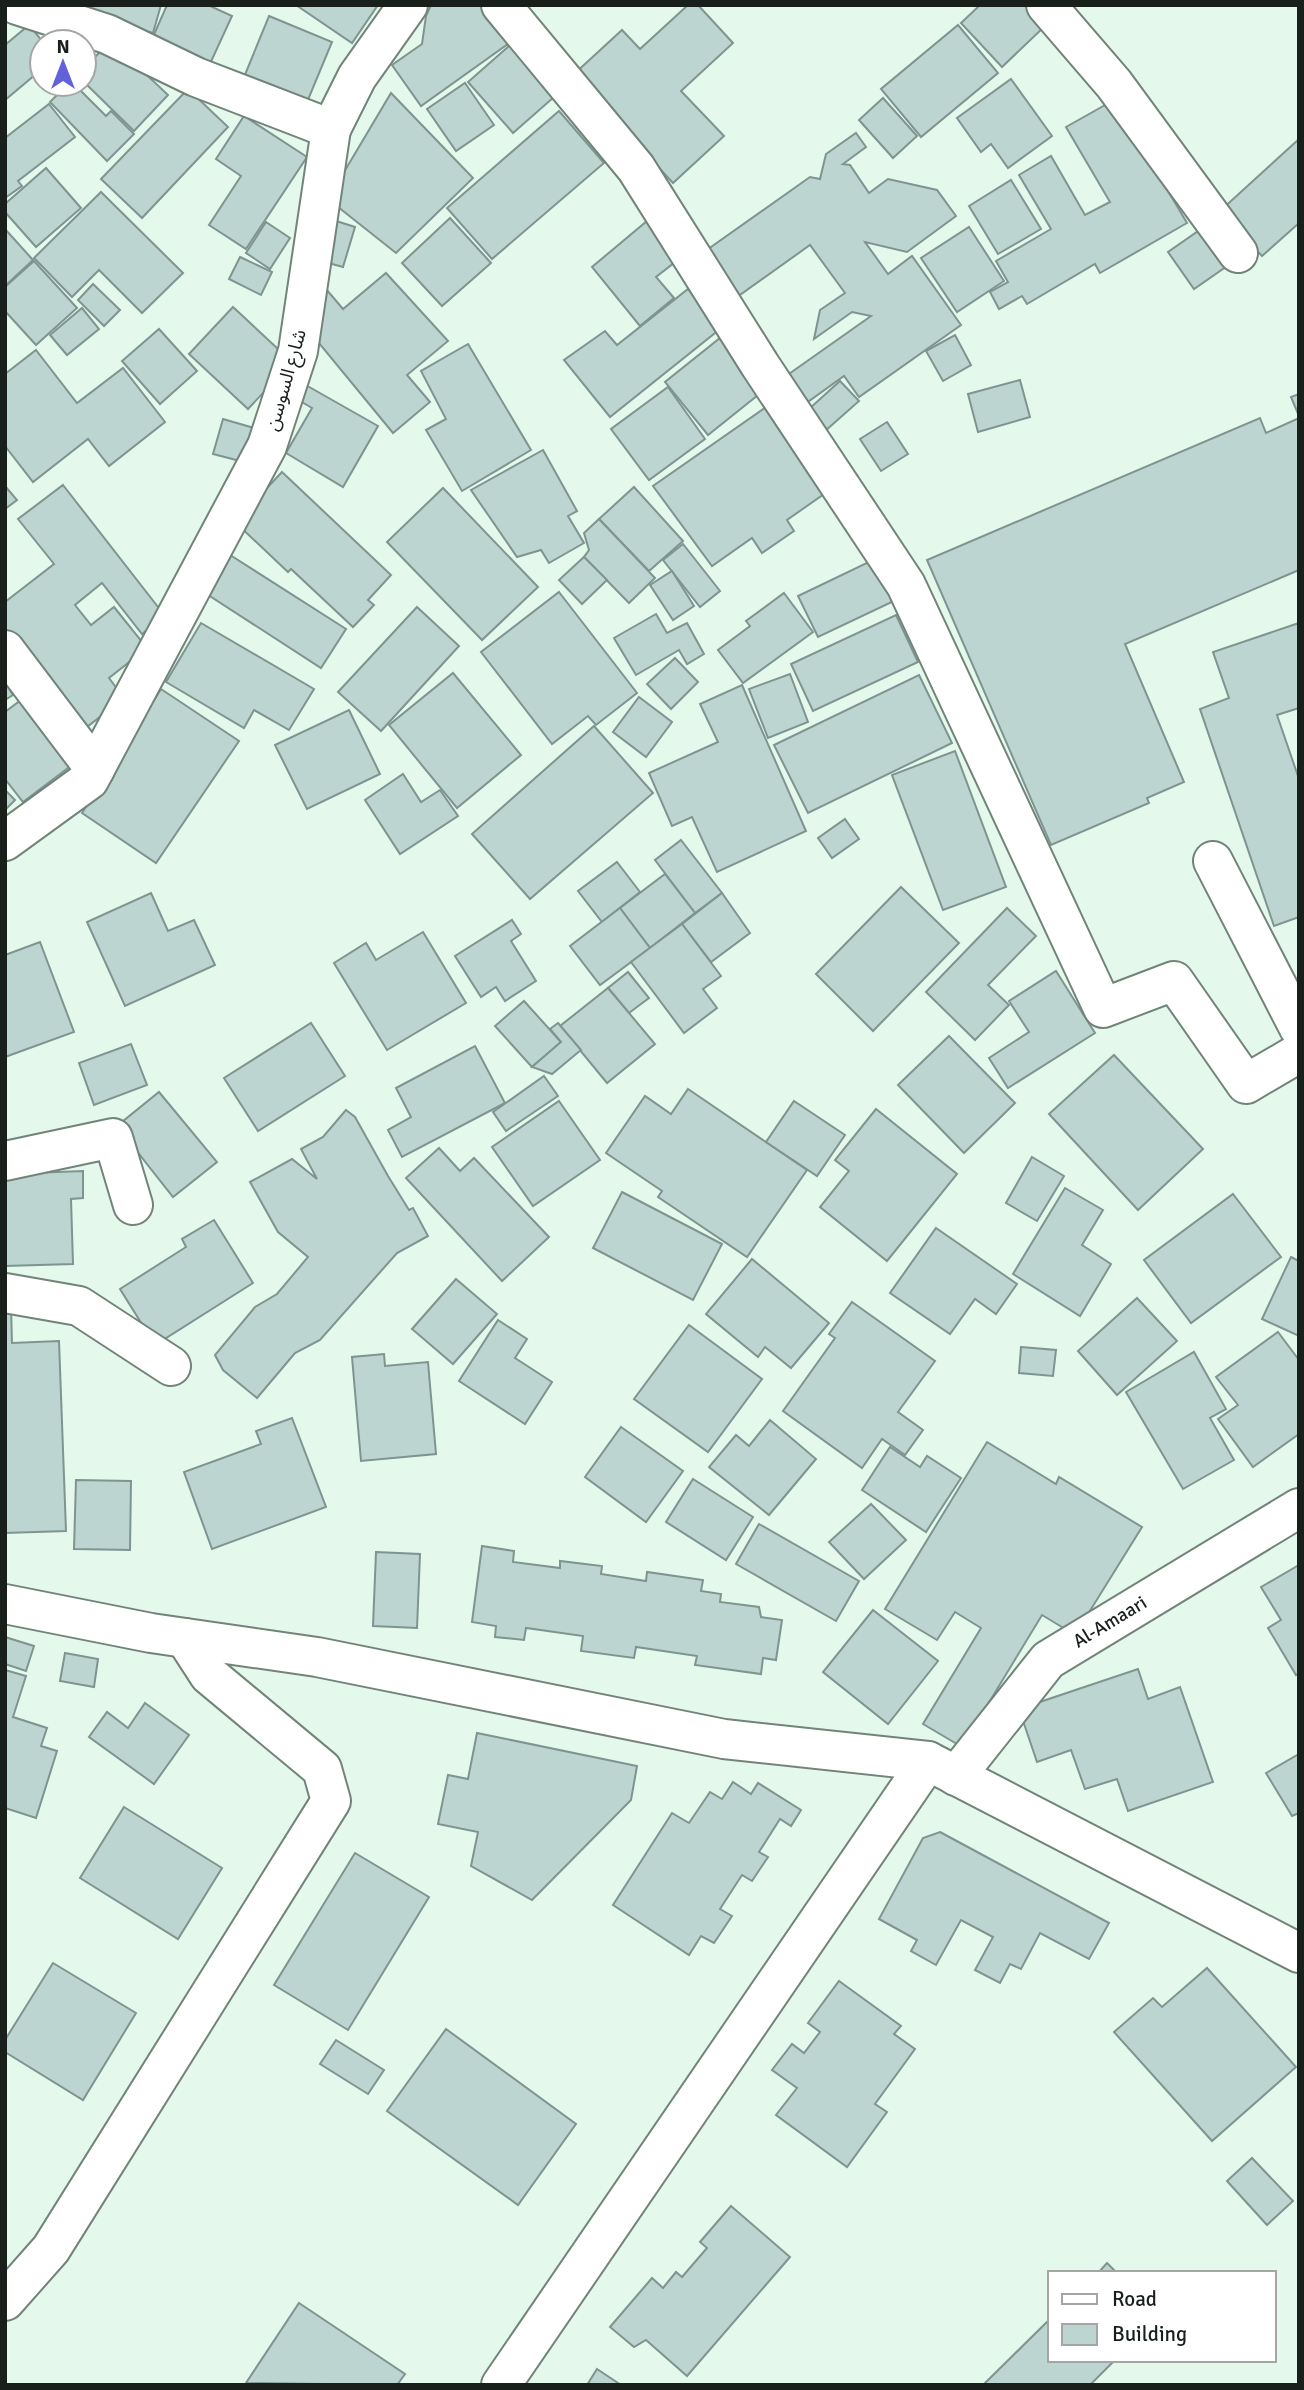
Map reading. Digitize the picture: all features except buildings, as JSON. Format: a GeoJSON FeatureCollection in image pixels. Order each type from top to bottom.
{"type":"FeatureCollection","features":[{"type":"Feature","properties":{"kind":"street"},"geometry":{"type":"LineString","coordinates":[[17,5],[107,34],[196,77],[331,129]]}},
{"type":"Feature","properties":{"kind":"street","name":"شارع السوسن"},"geometry":{"type":"LineString","coordinates":[[5,841],[89,780],[267,446],[298,351],[331,129],[357,77],[408,5]]}},
{"type":"Feature","properties":{"kind":"street"},"geometry":{"type":"LineString","coordinates":[[501,5],[636,168],[760,365],[906,585],[1103,1008],[1174,981],[1246,1084],[1299,1053]]}},
{"type":"Feature","properties":{"kind":"street"},"geometry":{"type":"LineString","coordinates":[[1046,5],[1114,84],[1238,253]]}},
{"type":"Feature","properties":{"kind":"street"},"geometry":{"type":"LineString","coordinates":[[5,650],[95,769]]}},
{"type":"Feature","properties":{"kind":"street"},"geometry":{"type":"LineString","coordinates":[[1213,861],[1299,1028]]}},
{"type":"Feature","properties":{"kind":"street"},"geometry":{"type":"LineString","coordinates":[[5,1161],[113,1138],[133,1205]]}},
{"type":"Feature","properties":{"kind":"street"},"geometry":{"type":"LineString","coordinates":[[5,1293],[79,1306],[171,1366]]}},
{"type":"Feature","properties":{"kind":"street","name":"Al-Amaari"},"geometry":{"type":"LineString","coordinates":[[501,2385],[942,1768],[1048,1660],[1299,1508]]}},
{"type":"Feature","properties":{"kind":"street"},"geometry":{"type":"LineString","coordinates":[[5,1604],[185,1637],[317,1657],[724,1739],[942,1768],[1299,1953]]}},
{"type":"Feature","properties":{"kind":"street"},"geometry":{"type":"LineString","coordinates":[[5,2301],[51,2249],[331,1801],[322,1769],[209,1675],[185,1637]]}}]}
